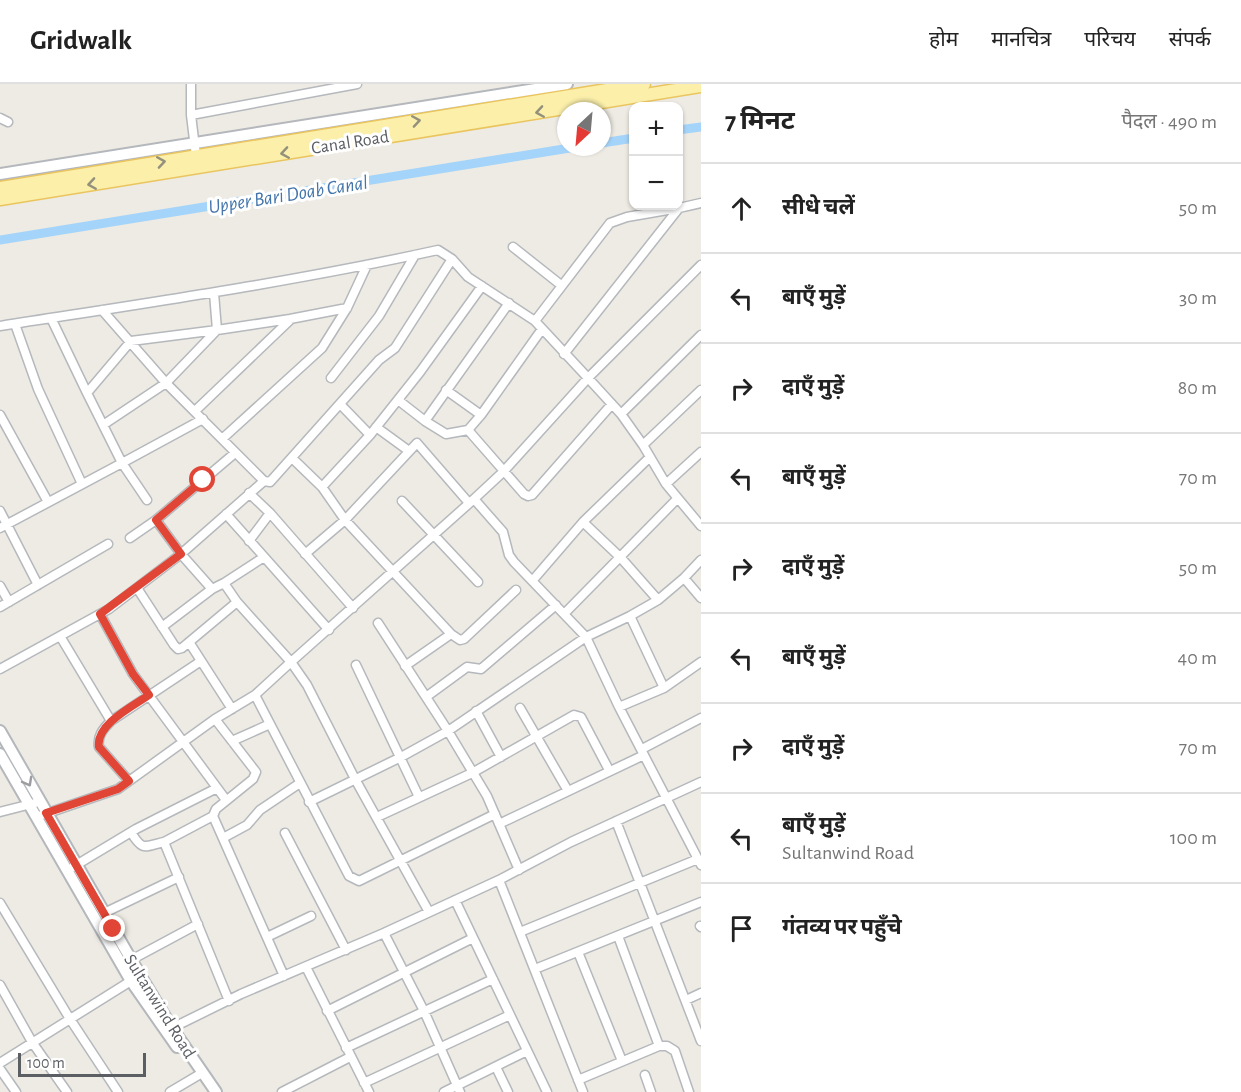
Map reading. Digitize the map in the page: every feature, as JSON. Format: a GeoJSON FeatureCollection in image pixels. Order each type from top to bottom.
{"type":"FeatureCollection","features":[{"type":"Feature","properties":{"kind":"main road"},"geometry":{"type":"LineString","coordinates":[[0,174],[567,84]]}},
{"type":"Feature","properties":{"kind":"main road","name":"Canal Road"},"geometry":{"type":"LineString","coordinates":[[0,188],[644,84]]}},
{"type":"Feature","properties":{"kind":"main road","name":"Canal Road"},"geometry":{"type":"LineString","coordinates":[[0,199],[701,86]]}},
{"type":"Feature","properties":{"kind":"main road","name":"Sultanwind Road"},"geometry":{"type":"LineString","coordinates":[[0,731],[34,804],[72,868],[104,913],[131,960],[135,978],[172,1028],[199,1074],[216,1092]]}},
{"type":"Feature","properties":{"kind":"main road"},"geometry":{"type":"LineString","coordinates":[[0,754],[34,804]]}},
{"type":"Feature","properties":{"kind":"main road"},"geometry":{"type":"LineString","coordinates":[[72,868],[135,978],[199,1074],[207,1092]]}},
{"type":"Feature","properties":{"kind":"street"},"geometry":{"type":"LineString","coordinates":[[191,84],[191,115],[196,156]]}},
{"type":"Feature","properties":{"kind":"street"},"geometry":{"type":"LineString","coordinates":[[191,115],[357,84]]}},
{"type":"Feature","properties":{"kind":"street"},"geometry":{"type":"LineString","coordinates":[[683,207],[701,202]]}},
{"type":"Feature","properties":{"kind":"street"},"geometry":{"type":"LineString","coordinates":[[535,321],[610,223],[627,217],[667,210]]}},
{"type":"Feature","properties":{"kind":"street"},"geometry":{"type":"LineString","coordinates":[[564,354],[677,210]]}},
{"type":"Feature","properties":{"kind":"street"},"geometry":{"type":"LineString","coordinates":[[513,247],[561,285]]}},
{"type":"Feature","properties":{"kind":"street"},"geometry":{"type":"LineString","coordinates":[[0,326],[214,293],[438,250],[452,259],[463,273],[535,321],[621,414],[643,444],[677,499],[699,520]]}},
{"type":"Feature","properties":{"kind":"street"},"geometry":{"type":"LineString","coordinates":[[330,378],[379,316],[416,255]]}},
{"type":"Feature","properties":{"kind":"street"},"geometry":{"type":"LineString","coordinates":[[102,310],[166,383],[264,481],[270,482],[379,360],[395,348],[452,259]]}},
{"type":"Feature","properties":{"kind":"street"},"geometry":{"type":"LineString","coordinates":[[222,439],[322,348],[347,308],[367,265]]}},
{"type":"Feature","properties":{"kind":"street"},"geometry":{"type":"LineString","coordinates":[[41,815],[118,789],[215,719],[255,695],[503,472],[588,378],[701,265]]}},
{"type":"Feature","properties":{"kind":"street"},"geometry":{"type":"LineString","coordinates":[[321,488],[370,435],[398,400],[482,286]]}},
{"type":"Feature","properties":{"kind":"street"},"geometry":{"type":"LineString","coordinates":[[103,425],[166,383],[217,330],[214,293]]}},
{"type":"Feature","properties":{"kind":"street"},"geometry":{"type":"LineString","coordinates":[[425,421],[509,303]]}},
{"type":"Feature","properties":{"kind":"street"},"geometry":{"type":"LineString","coordinates":[[87,393],[131,341],[291,319],[347,308]]}},
{"type":"Feature","properties":{"kind":"street"},"geometry":{"type":"LineString","coordinates":[[51,318],[122,463],[147,500]]}},
{"type":"Feature","properties":{"kind":"street"},"geometry":{"type":"LineString","coordinates":[[195,411],[291,319]]}},
{"type":"Feature","properties":{"kind":"street"},"geometry":{"type":"LineString","coordinates":[[15,324],[39,388],[82,484]]}},
{"type":"Feature","properties":{"kind":"street"},"geometry":{"type":"LineString","coordinates":[[398,400],[446,434],[468,430],[542,329]]}},
{"type":"Feature","properties":{"kind":"street"},"geometry":{"type":"LineString","coordinates":[[621,414],[701,335]]}},
{"type":"Feature","properties":{"kind":"street"},"geometry":{"type":"LineString","coordinates":[[446,390],[481,415]]}},
{"type":"Feature","properties":{"kind":"street"},"geometry":{"type":"LineString","coordinates":[[643,444],[701,390]]}},
{"type":"Feature","properties":{"kind":"street"},"geometry":{"type":"LineString","coordinates":[[340,404],[370,435]]}},
{"type":"Feature","properties":{"kind":"street"},"geometry":{"type":"LineString","coordinates":[[468,430],[503,472],[528,496],[532,495],[612,404]]}},
{"type":"Feature","properties":{"kind":"street"},"geometry":{"type":"LineString","coordinates":[[0,415],[48,502]]}},
{"type":"Feature","properties":{"kind":"street"},"geometry":{"type":"LineString","coordinates":[[3,526],[203,419]]}},
{"type":"Feature","properties":{"kind":"street"},"geometry":{"type":"LineString","coordinates":[[376,427],[409,451]]}},
{"type":"Feature","properties":{"kind":"street"},"geometry":{"type":"LineString","coordinates":[[305,554],[345,520],[417,443],[503,532],[509,555],[514,562],[586,637],[619,707],[699,856],[640,884],[520,932]]}},
{"type":"Feature","properties":{"kind":"street"},"geometry":{"type":"LineString","coordinates":[[666,484],[701,452]]}},
{"type":"Feature","properties":{"kind":"street"},"geometry":{"type":"LineString","coordinates":[[130,538],[156,520],[235,453]]}},
{"type":"Feature","properties":{"kind":"street"},"geometry":{"type":"LineString","coordinates":[[533,580],[583,522],[650,457]]}},
{"type":"Feature","properties":{"kind":"street"},"geometry":{"type":"LineString","coordinates":[[292,458],[321,488],[345,520],[451,634],[460,640],[464,639],[516,590]]}},
{"type":"Feature","properties":{"kind":"street"},"geometry":{"type":"LineString","coordinates":[[0,669],[100,614],[137,588],[181,554],[264,481]]}},
{"type":"Feature","properties":{"kind":"street"},"geometry":{"type":"LineString","coordinates":[[249,493],[270,513],[353,608]]}},
{"type":"Feature","properties":{"kind":"street"},"geometry":{"type":"LineString","coordinates":[[564,614],[677,499]]}},
{"type":"Feature","properties":{"kind":"street"},"geometry":{"type":"LineString","coordinates":[[402,501],[478,582]]}},
{"type":"Feature","properties":{"kind":"street"},"geometry":{"type":"LineString","coordinates":[[0,511],[3,526],[38,585]]}},
{"type":"Feature","properties":{"kind":"street"},"geometry":{"type":"LineString","coordinates":[[249,541],[270,513]]}},
{"type":"Feature","properties":{"kind":"street"},"geometry":{"type":"LineString","coordinates":[[226,514],[328,630]]}},
{"type":"Feature","properties":{"kind":"street"},"geometry":{"type":"LineString","coordinates":[[156,520],[181,554],[212,589]]}},
{"type":"Feature","properties":{"kind":"street"},"geometry":{"type":"LineString","coordinates":[[583,522],[621,558],[658,600]]}},
{"type":"Feature","properties":{"kind":"street"},"geometry":{"type":"LineString","coordinates":[[0,607],[108,544]]}},
{"type":"Feature","properties":{"kind":"street"},"geometry":{"type":"LineString","coordinates":[[162,627],[212,589],[264,557]]}},
{"type":"Feature","properties":{"kind":"street"},"geometry":{"type":"LineString","coordinates":[[309,801],[401,757],[448,731],[586,637],[658,600],[701,560]]}},
{"type":"Feature","properties":{"kind":"street"},"geometry":{"type":"LineString","coordinates":[[684,578],[701,598]]}},
{"type":"Feature","properties":{"kind":"street"},"geometry":{"type":"LineString","coordinates":[[224,583],[237,603],[291,662],[307,685],[355,779],[429,912]]}},
{"type":"Feature","properties":{"kind":"street"},"geometry":{"type":"LineString","coordinates":[[0,586],[9,602]]}},
{"type":"Feature","properties":{"kind":"street"},"geometry":{"type":"LineString","coordinates":[[137,588],[175,647],[182,648],[237,603]]}},
{"type":"Feature","properties":{"kind":"street"},"geometry":{"type":"LineString","coordinates":[[426,697],[467,667],[481,669],[556,605]]}},
{"type":"Feature","properties":{"kind":"street"},"geometry":{"type":"LineString","coordinates":[[100,614],[133,674],[226,800]]}},
{"type":"Feature","properties":{"kind":"street"},"geometry":{"type":"LineString","coordinates":[[630,616],[664,688]]}},
{"type":"Feature","properties":{"kind":"street"},"geometry":{"type":"LineString","coordinates":[[378,624],[448,731],[487,796],[519,870]]}},
{"type":"Feature","properties":{"kind":"street"},"geometry":{"type":"LineString","coordinates":[[405,666],[451,634]]}},
{"type":"Feature","properties":{"kind":"street"},"geometry":{"type":"LineString","coordinates":[[60,636],[111,722]]}},
{"type":"Feature","properties":{"kind":"street"},"geometry":{"type":"LineString","coordinates":[[189,642],[232,709]]}},
{"type":"Feature","properties":{"kind":"street"},"geometry":{"type":"LineString","coordinates":[[129,781],[99,747],[100,734],[111,722],[201,661]]}},
{"type":"Feature","properties":{"kind":"street"},"geometry":{"type":"LineString","coordinates":[[619,707],[664,688],[701,662]]}},
{"type":"Feature","properties":{"kind":"street"},"geometry":{"type":"LineString","coordinates":[[356,665],[419,797]]}},
{"type":"Feature","properties":{"kind":"street"},"geometry":{"type":"LineString","coordinates":[[255,695],[349,876],[354,880],[359,880],[401,861],[495,814]]}},
{"type":"Feature","properties":{"kind":"street"},"geometry":{"type":"LineString","coordinates":[[520,708],[568,791]]}},
{"type":"Feature","properties":{"kind":"street"},"geometry":{"type":"LineString","coordinates":[[476,711],[501,757]]}},
{"type":"Feature","properties":{"kind":"street"},"geometry":{"type":"LineString","coordinates":[[376,817],[472,773],[574,715],[581,717],[609,770]]}},
{"type":"Feature","properties":{"kind":"street"},"geometry":{"type":"LineString","coordinates":[[499,824],[609,770],[701,718]]}},
{"type":"Feature","properties":{"kind":"street"},"geometry":{"type":"LineString","coordinates":[[131,832],[139,845],[143,847],[164,842],[213,816],[216,809],[253,779],[256,771],[215,719]]}},
{"type":"Feature","properties":{"kind":"street"},"geometry":{"type":"LineString","coordinates":[[232,741],[270,724]]}},
{"type":"Feature","properties":{"kind":"street"},"geometry":{"type":"LineString","coordinates":[[172,1028],[229,1000],[346,950],[499,880],[615,821],[668,799],[701,782]]}},
{"type":"Feature","properties":{"kind":"street"},"geometry":{"type":"LineString","coordinates":[[223,837],[247,825],[260,810],[300,783]]}},
{"type":"Feature","properties":{"kind":"street"},"geometry":{"type":"LineString","coordinates":[[72,868],[131,832],[217,788]]}},
{"type":"Feature","properties":{"kind":"street"},"geometry":{"type":"LineString","coordinates":[[0,812],[34,804]]}},
{"type":"Feature","properties":{"kind":"street"},"geometry":{"type":"LineString","coordinates":[[213,816],[284,976]]}},
{"type":"Feature","properties":{"kind":"street"},"geometry":{"type":"LineString","coordinates":[[615,821],[701,1041]]}},
{"type":"Feature","properties":{"kind":"street"},"geometry":{"type":"LineString","coordinates":[[285,833],[346,950]]}},
{"type":"Feature","properties":{"kind":"street"},"geometry":{"type":"LineString","coordinates":[[164,842],[229,1000]]}},
{"type":"Feature","properties":{"kind":"street"},"geometry":{"type":"LineString","coordinates":[[104,913],[179,877]]}},
{"type":"Feature","properties":{"kind":"street"},"geometry":{"type":"LineString","coordinates":[[499,880],[583,1092]]}},
{"type":"Feature","properties":{"kind":"street"},"geometry":{"type":"LineString","coordinates":[[455,900],[547,1092]]}},
{"type":"Feature","properties":{"kind":"street"},"geometry":{"type":"LineString","coordinates":[[535,969],[701,902]]}},
{"type":"Feature","properties":{"kind":"street"},"geometry":{"type":"LineString","coordinates":[[0,903],[3,914],[118,1092]]}},
{"type":"Feature","properties":{"kind":"street"},"geometry":{"type":"LineString","coordinates":[[267,937],[311,916]]}},
{"type":"Feature","properties":{"kind":"street"},"geometry":{"type":"LineString","coordinates":[[131,960],[198,924]]}},
{"type":"Feature","properties":{"kind":"street"},"geometry":{"type":"LineString","coordinates":[[384,933],[424,1011],[459,1089]]}},
{"type":"Feature","properties":{"kind":"street"},"geometry":{"type":"LineString","coordinates":[[618,936],[658,1046]]}},
{"type":"Feature","properties":{"kind":"street"},"geometry":{"type":"LineString","coordinates":[[327,1011],[473,938]]}},
{"type":"Feature","properties":{"kind":"street"},"geometry":{"type":"LineString","coordinates":[[578,952],[622,1061]]}},
{"type":"Feature","properties":{"kind":"street"},"geometry":{"type":"LineString","coordinates":[[306,967],[369,1092]]}},
{"type":"Feature","properties":{"kind":"street"},"geometry":{"type":"LineString","coordinates":[[0,1064],[135,978]]}},
{"type":"Feature","properties":{"kind":"street"},"geometry":{"type":"LineString","coordinates":[[346,1048],[493,979]]}},
{"type":"Feature","properties":{"kind":"street"},"geometry":{"type":"LineString","coordinates":[[0,985],[32,1042],[67,1092]]}},
{"type":"Feature","properties":{"kind":"street"},"geometry":{"type":"LineString","coordinates":[[686,1000],[701,993]]}},
{"type":"Feature","properties":{"kind":"street"},"geometry":{"type":"LineString","coordinates":[[364,1083],[510,1015]]}},
{"type":"Feature","properties":{"kind":"street"},"geometry":{"type":"LineString","coordinates":[[578,1080],[658,1046],[667,1046],[675,1051],[689,1092]]}},
{"type":"Feature","properties":{"kind":"street"},"geometry":{"type":"LineString","coordinates":[[444,1092],[459,1089],[527,1051]]}},
{"type":"Feature","properties":{"kind":"street"},"geometry":{"type":"LineString","coordinates":[[282,1092],[350,1057]]}},
{"type":"Feature","properties":{"kind":"street"},"geometry":{"type":"LineString","coordinates":[[496,1067],[508,1092]]}},
{"type":"Feature","properties":{"kind":"street"},"geometry":{"type":"LineString","coordinates":[[0,1069],[16,1092]]}},
{"type":"Feature","properties":{"kind":"street"},"geometry":{"type":"LineString","coordinates":[[170,1092],[199,1074]]}},
{"type":"Feature","properties":{"kind":"street"},"geometry":{"type":"LineString","coordinates":[[645,1076],[651,1092]]}},
{"type":"Feature","properties":{"kind":"waterway","name":"Upper Bari Doab Canal"},"geometry":{"type":"LineString","coordinates":[[683,129],[701,127]]}},
{"type":"Feature","properties":{"kind":"waterway","name":"Upper Bari Doab Canal"},"geometry":{"type":"LineString","coordinates":[[611,142],[629,139]]}},
{"type":"Feature","properties":{"kind":"waterway","name":"Upper Bari Doab Canal"},"geometry":{"type":"LineString","coordinates":[[0,240],[557,150]]}},
{"type":"Feature","properties":{"kind":"route"},"geometry":{"type":"LineString","coordinates":[[113,929],[46,813],[118,789],[129,781],[99,747],[98,740],[105,727],[149,695],[133,674],[100,614],[181,554],[156,520],[203,480]]}}]}
